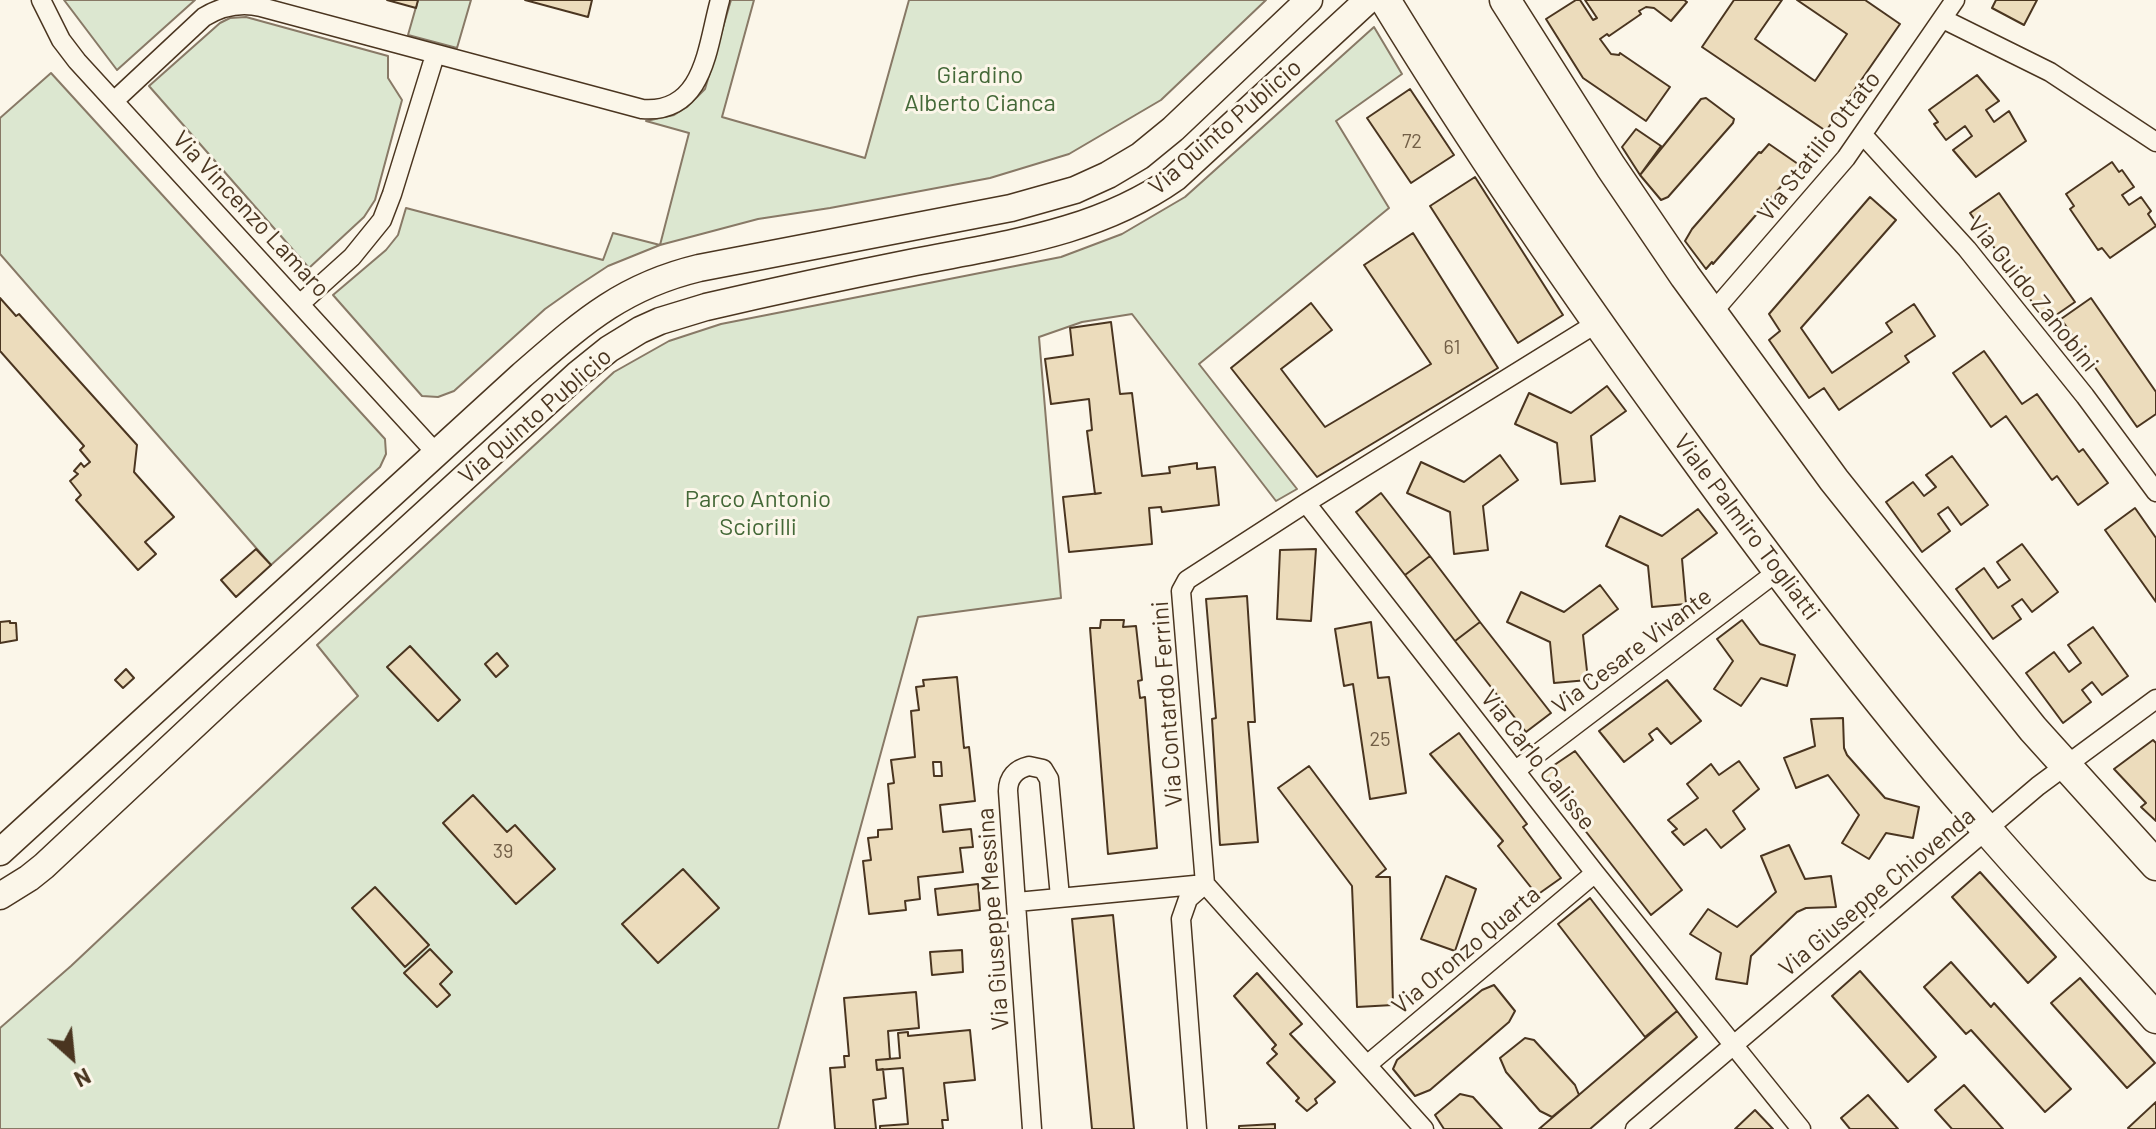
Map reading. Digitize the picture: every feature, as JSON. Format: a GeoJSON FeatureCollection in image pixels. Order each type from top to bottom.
{"type":"FeatureCollection","features":[{"type":"Feature","properties":{"kind":"main road","name":"Viale Palmiro Togliatti"},"geometry":{"type":"LineString","coordinates":[[1385,0],[1475,143],[1597,323],[1778,571],[1987,830],[2156,1018]]}},
{"type":"Feature","properties":{"kind":"main road"},"geometry":{"type":"LineString","coordinates":[[1505,0],[1611,167],[1712,313],[1834,480],[1997,684],[2156,865]]}},
{"type":"Feature","properties":{"kind":"street","name":"Via Vincenzo Lamaro"},"geometry":{"type":"LineString","coordinates":[[41,0],[72,54],[436,453]]}},
{"type":"Feature","properties":{"kind":"street"},"geometry":{"type":"LineString","coordinates":[[114,101],[204,17],[219,8],[233,5],[261,7],[642,109],[667,108],[685,98],[695,84],[720,0]]}},
{"type":"Feature","properties":{"kind":"street","name":"Via Quinto Publicio"},"geometry":{"type":"LineString","coordinates":[[0,852],[436,453],[580,325],[615,299],[652,282],[699,268],[1019,206],[1075,190],[1140,156],[1173,129],[1309,0]]}},
{"type":"Feature","properties":{"kind":"street","name":"Via Quinto Publicio"},"geometry":{"type":"LineString","coordinates":[[0,896],[44,866],[591,363],[621,341],[660,321],[706,307],[1072,229],[1140,201],[1175,178],[1368,0]]}},
{"type":"Feature","properties":{"kind":"street","name":"Via Statilio Ottato"},"geometry":{"type":"LineString","coordinates":[[1712,313],[1863,135],[1955,0]]}},
{"type":"Feature","properties":{"kind":"street"},"geometry":{"type":"LineString","coordinates":[[1943,19],[2050,72],[2156,142]]}},
{"type":"Feature","properties":{"kind":"street"},"geometry":{"type":"LineString","coordinates":[[301,303],[352,257],[382,220],[435,55]]}},
{"type":"Feature","properties":{"kind":"street","name":"Via Guido Zanobini"},"geometry":{"type":"LineString","coordinates":[[1863,135],[1967,249],[2085,396],[2156,492]]}},
{"type":"Feature","properties":{"kind":"street","name":"Via Contardo Ferrini"},"geometry":{"type":"LineString","coordinates":[[1205,884],[1181,591],[1187,580],[1597,323]]}},
{"type":"Feature","properties":{"kind":"street"},"geometry":{"type":"LineString","coordinates":[[436,453],[448,469],[446,495]]}},
{"type":"Feature","properties":{"kind":"street","name":"Via Carlo Calisse"},"geometry":{"type":"LineString","coordinates":[[1306,503],[1595,873],[1801,1129]]}},
{"type":"Feature","properties":{"kind":"street","name":"Via Cesare Vivante"},"geometry":{"type":"LineString","coordinates":[[1516,770],[1778,571]]}},
{"type":"Feature","properties":{"kind":"street","name":"Via Giuseppe Chiovenda"},"geometry":{"type":"LineString","coordinates":[[1635,1129],[2065,765],[2156,699]]}},
{"type":"Feature","properties":{"kind":"street","name":"Via Giuseppe Messina"},"geometry":{"type":"LineString","coordinates":[[1032,1129],[1008,785],[1016,771],[1029,766],[1043,769],[1049,779],[1060,897]]}},
{"type":"Feature","properties":{"kind":"street","name":"Via Oronzo Quarta"},"geometry":{"type":"LineString","coordinates":[[1367,1065],[1595,873]]}},
{"type":"Feature","properties":{"kind":"street"},"geometry":{"type":"LineString","coordinates":[[1017,902],[1205,884]]}},
{"type":"Feature","properties":{"kind":"street"},"geometry":{"type":"LineString","coordinates":[[1205,884],[1424,1129]]}},
{"type":"Feature","properties":{"kind":"street"},"geometry":{"type":"LineString","coordinates":[[1197,1129],[1181,919],[1188,899],[1205,884]]}},
{"type":"Feature","properties":{"kind":"green space"},"geometry":{"type":"Polygon","coordinates":[[[64,0],[195,0],[117,70],[64,0]]]}},
{"type":"Feature","properties":{"kind":"green space"},"geometry":{"type":"Polygon","coordinates":[[[418,0],[471,0],[457,48],[408,35],[418,0]]]}},
{"type":"Feature","properties":{"kind":"green space","name":"Giardino Alberto Cianca"},"geometry":{"type":"Polygon","coordinates":[[[731,0],[754,0],[722,117],[865,158],[909,0],[1266,0],[1161,100],[1069,154],[990,178],[758,219],[660,245],[689,133],[646,121],[674,115],[705,89],[731,0]]]}},
{"type":"Feature","properties":{"kind":"green space"},"geometry":{"type":"Polygon","coordinates":[[[246,17],[388,56],[388,78],[402,100],[375,200],[364,217],[309,268],[149,86],[220,23],[230,18],[246,17]]]}},
{"type":"Feature","properties":{"kind":"green space","name":"Parco Antonio Sciorilli"},"geometry":{"type":"Polygon","coordinates":[[[1374,27],[1402,74],[1336,121],[1389,208],[1199,364],[1297,489],[1276,501],[1132,314],[1082,322],[1039,337],[1061,598],[918,617],[778,1129],[0,1129],[0,1028],[71,966],[358,696],[317,645],[614,372],[669,341],[721,324],[1061,257],[1122,234],[1185,197],[1374,27]]]}},
{"type":"Feature","properties":{"kind":"green space"},"geometry":{"type":"Polygon","coordinates":[[[51,73],[385,439],[386,454],[380,467],[271,565],[0,254],[0,118],[51,73]]]}},
{"type":"Feature","properties":{"kind":"green space"},"geometry":{"type":"Polygon","coordinates":[[[406,208],[603,260],[613,233],[660,245],[608,266],[576,287],[545,309],[454,391],[438,397],[422,396],[333,295],[386,250],[398,235],[406,208]]]}},
{"type":"Feature","properties":{"kind":"building"},"geometry":{"type":"Polygon","coordinates":[[[387,0],[418,0],[416,8],[387,0]]]}},
{"type":"Feature","properties":{"kind":"building"},"geometry":{"type":"Polygon","coordinates":[[[525,0],[592,0],[588,17],[525,0]]]}},
{"type":"Feature","properties":{"kind":"building"},"geometry":{"type":"Polygon","coordinates":[[[1580,0],[1593,20],[1597,18],[1585,0],[1687,2],[1671,21],[1654,8],[1646,7],[1639,11],[1641,14],[1600,39],[1611,54],[1620,53],[1670,87],[1646,121],[1583,78],[1546,19],[1580,0]]]}},
{"type":"Feature","properties":{"kind":"building"},"geometry":{"type":"Polygon","coordinates":[[[1734,0],[1782,0],[1755,39],[1815,81],[1847,34],[1797,0],[1865,0],[1900,24],[1826,131],[1702,47],[1734,0]]]}},
{"type":"Feature","properties":{"kind":"building"},"geometry":{"type":"Polygon","coordinates":[[[1996,0],[2037,0],[2024,25],[1992,8],[1996,0]]]}},
{"type":"Feature","properties":{"kind":"building"},"geometry":{"type":"Polygon","coordinates":[[[1977,75],[1999,101],[1986,110],[1994,122],[2009,111],[2026,141],[1976,177],[1953,150],[1972,136],[1965,126],[1946,140],[1934,124],[1938,122],[1929,110],[1977,75]]]}},
{"type":"Feature","properties":{"kind":"building"},"geometry":{"type":"Polygon","coordinates":[[[1410,89],[1454,155],[1411,183],[1367,118],[1410,89]]]}},
{"type":"Feature","properties":{"kind":"building"},"geometry":{"type":"Polygon","coordinates":[[[1706,98],[1734,119],[1733,123],[1668,197],[1661,200],[1640,175],[1701,99],[1706,98]]]}},
{"type":"Feature","properties":{"kind":"building"},"geometry":{"type":"Polygon","coordinates":[[[1636,129],[1661,146],[1640,175],[1622,147],[1636,129]]]}},
{"type":"Feature","properties":{"kind":"building"},"geometry":{"type":"Polygon","coordinates":[[[1769,144],[1798,167],[1706,269],[1685,241],[1692,229],[1769,144]]]}},
{"type":"Feature","properties":{"kind":"building"},"geometry":{"type":"Polygon","coordinates":[[[2112,162],[2134,187],[2122,195],[2129,205],[2141,197],[2151,211],[2148,214],[2156,226],[2110,258],[2102,248],[2098,250],[2070,209],[2074,206],[2066,194],[2112,162]]]}},
{"type":"Feature","properties":{"kind":"building"},"geometry":{"type":"Polygon","coordinates":[[[1475,177],[1563,315],[1518,343],[1430,206],[1475,177]]]}},
{"type":"Feature","properties":{"kind":"building"},"geometry":{"type":"Polygon","coordinates":[[[1999,193],[2075,302],[2046,322],[1970,213],[1999,193]]]}},
{"type":"Feature","properties":{"kind":"building"},"geometry":{"type":"Polygon","coordinates":[[[1870,197],[1896,220],[1801,328],[1832,373],[1892,332],[1886,323],[1914,304],[1935,336],[1905,356],[1909,362],[1839,410],[1824,388],[1809,398],[1769,340],[1780,331],[1769,314],[1870,197]]]}},
{"type":"Feature","properties":{"kind":"building"},"geometry":{"type":"Polygon","coordinates":[[[1413,233],[1498,368],[1317,477],[1231,368],[1311,303],[1332,330],[1281,369],[1325,427],[1431,364],[1364,265],[1413,233]]]}},
{"type":"Feature","properties":{"kind":"building"},"geometry":{"type":"Polygon","coordinates":[[[0,298],[16,316],[19,314],[137,445],[134,472],[174,517],[145,542],[156,554],[138,570],[76,500],[81,495],[70,481],[78,474],[74,471],[81,463],[84,467],[90,462],[80,450],[84,446],[0,351],[0,298]]]}},
{"type":"Feature","properties":{"kind":"building"},"geometry":{"type":"Polygon","coordinates":[[[2091,298],[2156,392],[2156,414],[2137,427],[2061,319],[2091,298]]]}},
{"type":"Feature","properties":{"kind":"building"},"geometry":{"type":"Polygon","coordinates":[[[1111,322],[1120,394],[1132,393],[1142,476],[1170,473],[1169,467],[1197,463],[1197,469],[1215,467],[1219,505],[1162,512],[1161,507],[1149,508],[1152,544],[1069,552],[1063,497],[1095,494],[1087,431],[1092,430],[1089,399],[1051,404],[1045,359],[1073,355],[1070,328],[1111,322]]]}},
{"type":"Feature","properties":{"kind":"building"},"geometry":{"type":"Polygon","coordinates":[[[1984,351],[2022,404],[2037,394],[2079,452],[2083,449],[2108,483],[2078,505],[2057,476],[2052,480],[2006,416],[1991,427],[1953,373],[1984,351]]]}},
{"type":"Feature","properties":{"kind":"building"},"geometry":{"type":"Polygon","coordinates":[[[1607,386],[1626,411],[1591,436],[1595,481],[1561,484],[1557,443],[1515,424],[1529,393],[1571,413],[1607,386]]]}},
{"type":"Feature","properties":{"kind":"building"},"geometry":{"type":"Polygon","coordinates":[[[1500,455],[1518,480],[1483,506],[1488,550],[1454,554],[1450,512],[1407,493],[1421,462],[1464,482],[1500,455]]]}},
{"type":"Feature","properties":{"kind":"building"},"geometry":{"type":"Polygon","coordinates":[[[1952,456],[1988,505],[1961,525],[1948,507],[1938,514],[1950,531],[1922,552],[1886,502],[1913,482],[1924,496],[1936,487],[1926,475],[1952,456]]]}},
{"type":"Feature","properties":{"kind":"building"},"geometry":{"type":"Polygon","coordinates":[[[1381,493],[1430,556],[1405,575],[1356,512],[1381,493]]]}},
{"type":"Feature","properties":{"kind":"building"},"geometry":{"type":"Polygon","coordinates":[[[2135,508],[2156,538],[2156,602],[2105,530],[2135,508]]]}},
{"type":"Feature","properties":{"kind":"building"},"geometry":{"type":"Polygon","coordinates":[[[1698,509],[1717,533],[1682,559],[1686,604],[1652,607],[1648,566],[1606,546],[1620,516],[1662,536],[1698,509]]]}},
{"type":"Feature","properties":{"kind":"building"},"geometry":{"type":"Polygon","coordinates":[[[2022,544],[2058,592],[2032,612],[2022,599],[2012,606],[2021,619],[1993,639],[1956,589],[1984,568],[1998,588],[2010,580],[1997,562],[2022,544]]]}},
{"type":"Feature","properties":{"kind":"building"},"geometry":{"type":"Polygon","coordinates":[[[256,549],[271,565],[236,597],[221,580],[256,549]]]}},
{"type":"Feature","properties":{"kind":"building"},"geometry":{"type":"Polygon","coordinates":[[[1316,549],[1311,621],[1277,619],[1280,550],[1316,549]]]}},
{"type":"Feature","properties":{"kind":"building"},"geometry":{"type":"Polygon","coordinates":[[[1430,556],[1480,622],[1455,641],[1405,575],[1430,556]]]}},
{"type":"Feature","properties":{"kind":"building"},"geometry":{"type":"Polygon","coordinates":[[[1600,585],[1618,609],[1583,635],[1588,680],[1554,683],[1550,642],[1507,622],[1521,592],[1564,612],[1600,585]]]}},
{"type":"Feature","properties":{"kind":"building"},"geometry":{"type":"Polygon","coordinates":[[[1247,596],[1255,722],[1248,722],[1258,842],[1220,845],[1212,719],[1216,718],[1206,599],[1247,596]]]}},
{"type":"Feature","properties":{"kind":"building"},"geometry":{"type":"Polygon","coordinates":[[[1101,620],[1124,620],[1123,627],[1136,626],[1142,680],[1138,681],[1140,698],[1145,697],[1157,848],[1108,854],[1090,628],[1100,628],[1101,620]]]}},
{"type":"Feature","properties":{"kind":"building"},"geometry":{"type":"Polygon","coordinates":[[[1742,620],[1760,644],[1795,655],[1787,686],[1761,678],[1741,706],[1714,689],[1733,661],[1717,639],[1742,620]]]}},
{"type":"Feature","properties":{"kind":"building"},"geometry":{"type":"Polygon","coordinates":[[[0,622],[16,623],[17,640],[0,643],[0,622]]]}},
{"type":"Feature","properties":{"kind":"building"},"geometry":{"type":"Polygon","coordinates":[[[1371,622],[1378,678],[1389,677],[1406,793],[1370,799],[1353,684],[1344,686],[1335,629],[1371,622]]]}},
{"type":"Feature","properties":{"kind":"building"},"geometry":{"type":"Polygon","coordinates":[[[1480,622],[1551,713],[1526,732],[1455,641],[1480,622]]]}},
{"type":"Feature","properties":{"kind":"building"},"geometry":{"type":"Polygon","coordinates":[[[2093,627],[2128,676],[2102,695],[2092,682],[2082,690],[2091,702],[2063,723],[2026,673],[2054,652],[2069,672],[2081,663],[2068,645],[2093,627]]]}},
{"type":"Feature","properties":{"kind":"building"},"geometry":{"type":"Polygon","coordinates":[[[410,646],[460,700],[438,721],[387,667],[410,646]]]}},
{"type":"Feature","properties":{"kind":"building"},"geometry":{"type":"Polygon","coordinates":[[[497,653],[508,666],[496,677],[485,664],[497,653]]]}},
{"type":"Feature","properties":{"kind":"building"},"geometry":{"type":"Polygon","coordinates":[[[126,669],[134,678],[123,688],[115,680],[126,669]]]}},
{"type":"Feature","properties":{"kind":"building"},"geometry":{"type":"Polygon","coordinates":[[[957,677],[964,748],[969,747],[975,801],[940,805],[943,832],[971,829],[973,847],[960,848],[963,872],[918,877],[920,899],[905,901],[906,910],[869,914],[863,861],[871,860],[868,838],[878,837],[878,830],[892,829],[888,784],[894,783],[891,760],[915,757],[911,711],[919,710],[916,687],[924,686],[923,680],[957,677]],[[933,762],[934,776],[942,776],[941,762],[933,762]]]}},
{"type":"Feature","properties":{"kind":"building"},"geometry":{"type":"Polygon","coordinates":[[[1667,680],[1701,721],[1671,744],[1657,728],[1649,734],[1653,740],[1624,762],[1599,731],[1667,680]]]}},
{"type":"Feature","properties":{"kind":"building"},"geometry":{"type":"Polygon","coordinates":[[[1843,718],[1847,755],[1885,798],[1919,807],[1913,838],[1886,833],[1869,859],[1842,843],[1859,815],[1828,775],[1796,788],[1784,758],[1815,746],[1811,719],[1843,718]]]}},
{"type":"Feature","properties":{"kind":"building"},"geometry":{"type":"Polygon","coordinates":[[[1459,733],[1527,824],[1523,827],[1561,878],[1537,895],[1498,846],[1503,841],[1430,754],[1459,733]]]}},
{"type":"Feature","properties":{"kind":"building"},"geometry":{"type":"Polygon","coordinates":[[[2153,740],[2156,743],[2156,821],[2141,807],[2146,803],[2114,769],[2153,740]]]}},
{"type":"Feature","properties":{"kind":"building"},"geometry":{"type":"Polygon","coordinates":[[[1575,751],[1682,890],[1651,915],[1541,774],[1575,751]]]}},
{"type":"Feature","properties":{"kind":"building"},"geometry":{"type":"Polygon","coordinates":[[[1739,761],[1759,789],[1733,811],[1745,829],[1721,848],[1706,829],[1684,845],[1672,832],[1677,829],[1668,820],[1698,798],[1687,784],[1711,764],[1719,775],[1739,761]]]}},
{"type":"Feature","properties":{"kind":"building"},"geometry":{"type":"Polygon","coordinates":[[[1309,766],[1386,869],[1376,877],[1390,877],[1393,1005],[1357,1007],[1352,886],[1278,788],[1309,766]]]}},
{"type":"Feature","properties":{"kind":"building"},"geometry":{"type":"Polygon","coordinates":[[[473,795],[507,832],[515,825],[555,869],[516,904],[443,823],[473,795]]]}},
{"type":"Feature","properties":{"kind":"building"},"geometry":{"type":"Polygon","coordinates":[[[1789,845],[1805,879],[1831,876],[1836,907],[1806,908],[1797,912],[1751,956],[1747,984],[1716,979],[1721,953],[1690,934],[1708,909],[1737,927],[1776,892],[1761,856],[1789,845]]]}},
{"type":"Feature","properties":{"kind":"building"},"geometry":{"type":"Polygon","coordinates":[[[683,869],[719,908],[658,963],[622,924],[683,869]]]}},
{"type":"Feature","properties":{"kind":"building"},"geometry":{"type":"Polygon","coordinates":[[[1980,872],[2056,957],[2028,983],[1952,897],[1980,872]]]}},
{"type":"Feature","properties":{"kind":"building"},"geometry":{"type":"Polygon","coordinates":[[[1446,876],[1476,889],[1455,951],[1421,939],[1446,876]]]}},
{"type":"Feature","properties":{"kind":"building"},"geometry":{"type":"Polygon","coordinates":[[[978,884],[980,910],[938,915],[935,889],[978,884]]]}},
{"type":"Feature","properties":{"kind":"building"},"geometry":{"type":"Polygon","coordinates":[[[375,887],[429,945],[405,967],[352,908],[375,887]]]}},
{"type":"Feature","properties":{"kind":"building"},"geometry":{"type":"Polygon","coordinates":[[[1590,898],[1677,1011],[1645,1037],[1558,924],[1590,898]]]}},
{"type":"Feature","properties":{"kind":"building"},"geometry":{"type":"Polygon","coordinates":[[[1113,915],[1134,1129],[1092,1129],[1072,919],[1113,915]]]}},
{"type":"Feature","properties":{"kind":"building"},"geometry":{"type":"Polygon","coordinates":[[[430,949],[452,972],[440,984],[450,995],[437,1007],[404,973],[430,949]]]}},
{"type":"Feature","properties":{"kind":"building"},"geometry":{"type":"Polygon","coordinates":[[[962,950],[963,972],[932,975],[930,952],[962,950]]]}},
{"type":"Feature","properties":{"kind":"building"},"geometry":{"type":"Polygon","coordinates":[[[1951,962],[1991,1007],[1994,1003],[2071,1089],[2045,1112],[1971,1030],[1966,1034],[1924,987],[1951,962]]]}},
{"type":"Feature","properties":{"kind":"building"},"geometry":{"type":"Polygon","coordinates":[[[1860,971],[1936,1057],[1908,1082],[1832,996],[1860,971]]]}},
{"type":"Feature","properties":{"kind":"building"},"geometry":{"type":"Polygon","coordinates":[[[1257,973],[1302,1024],[1290,1034],[1335,1082],[1315,1099],[1317,1103],[1307,1111],[1267,1063],[1277,1054],[1272,1049],[1276,1045],[1234,996],[1257,973]]]}},
{"type":"Feature","properties":{"kind":"building"},"geometry":{"type":"Polygon","coordinates":[[[2080,978],[2155,1063],[2127,1088],[2051,1003],[2080,978]]]}},
{"type":"Feature","properties":{"kind":"building"},"geometry":{"type":"Polygon","coordinates":[[[1494,985],[1515,1011],[1509,1022],[1430,1090],[1415,1096],[1393,1069],[1397,1060],[1482,990],[1494,985]]]}},
{"type":"Feature","properties":{"kind":"building"},"geometry":{"type":"Polygon","coordinates":[[[916,992],[919,1028],[888,1031],[890,1059],[876,1060],[877,1070],[883,1069],[886,1098],[873,1100],[876,1129],[835,1129],[830,1068],[845,1067],[844,1056],[849,1056],[844,998],[916,992]]]}},
{"type":"Feature","properties":{"kind":"building"},"geometry":{"type":"Polygon","coordinates":[[[1677,1011],[1697,1037],[1590,1129],[1539,1129],[1677,1011]]]}},
{"type":"Feature","properties":{"kind":"building"},"geometry":{"type":"Polygon","coordinates":[[[970,1030],[975,1080],[944,1083],[948,1120],[942,1120],[943,1129],[880,1129],[880,1126],[908,1124],[903,1068],[877,1070],[876,1060],[900,1058],[898,1033],[908,1032],[908,1036],[970,1030]]]}},
{"type":"Feature","properties":{"kind":"building"},"geometry":{"type":"Polygon","coordinates":[[[1525,1038],[1534,1040],[1575,1085],[1579,1095],[1552,1117],[1540,1111],[1506,1072],[1500,1058],[1525,1038]]]}},
{"type":"Feature","properties":{"kind":"building"},"geometry":{"type":"Polygon","coordinates":[[[1964,1085],[2003,1129],[1952,1129],[1935,1110],[1964,1085]]]}},
{"type":"Feature","properties":{"kind":"building"},"geometry":{"type":"Polygon","coordinates":[[[1460,1094],[1473,1097],[1502,1129],[1444,1129],[1435,1115],[1460,1094]]]}},
{"type":"Feature","properties":{"kind":"building"},"geometry":{"type":"Polygon","coordinates":[[[1868,1095],[1898,1129],[1850,1129],[1841,1118],[1868,1095]]]}},
{"type":"Feature","properties":{"kind":"building"},"geometry":{"type":"Polygon","coordinates":[[[2156,1102],[2156,1129],[2128,1128],[2156,1102]]]}},
{"type":"Feature","properties":{"kind":"building"},"geometry":{"type":"Polygon","coordinates":[[[1755,1110],[1773,1129],[1735,1129],[1755,1110]]]}},
{"type":"Feature","properties":{"kind":"building"},"geometry":{"type":"Polygon","coordinates":[[[1275,1124],[1275,1129],[1239,1129],[1239,1126],[1275,1124]]]}}]}
